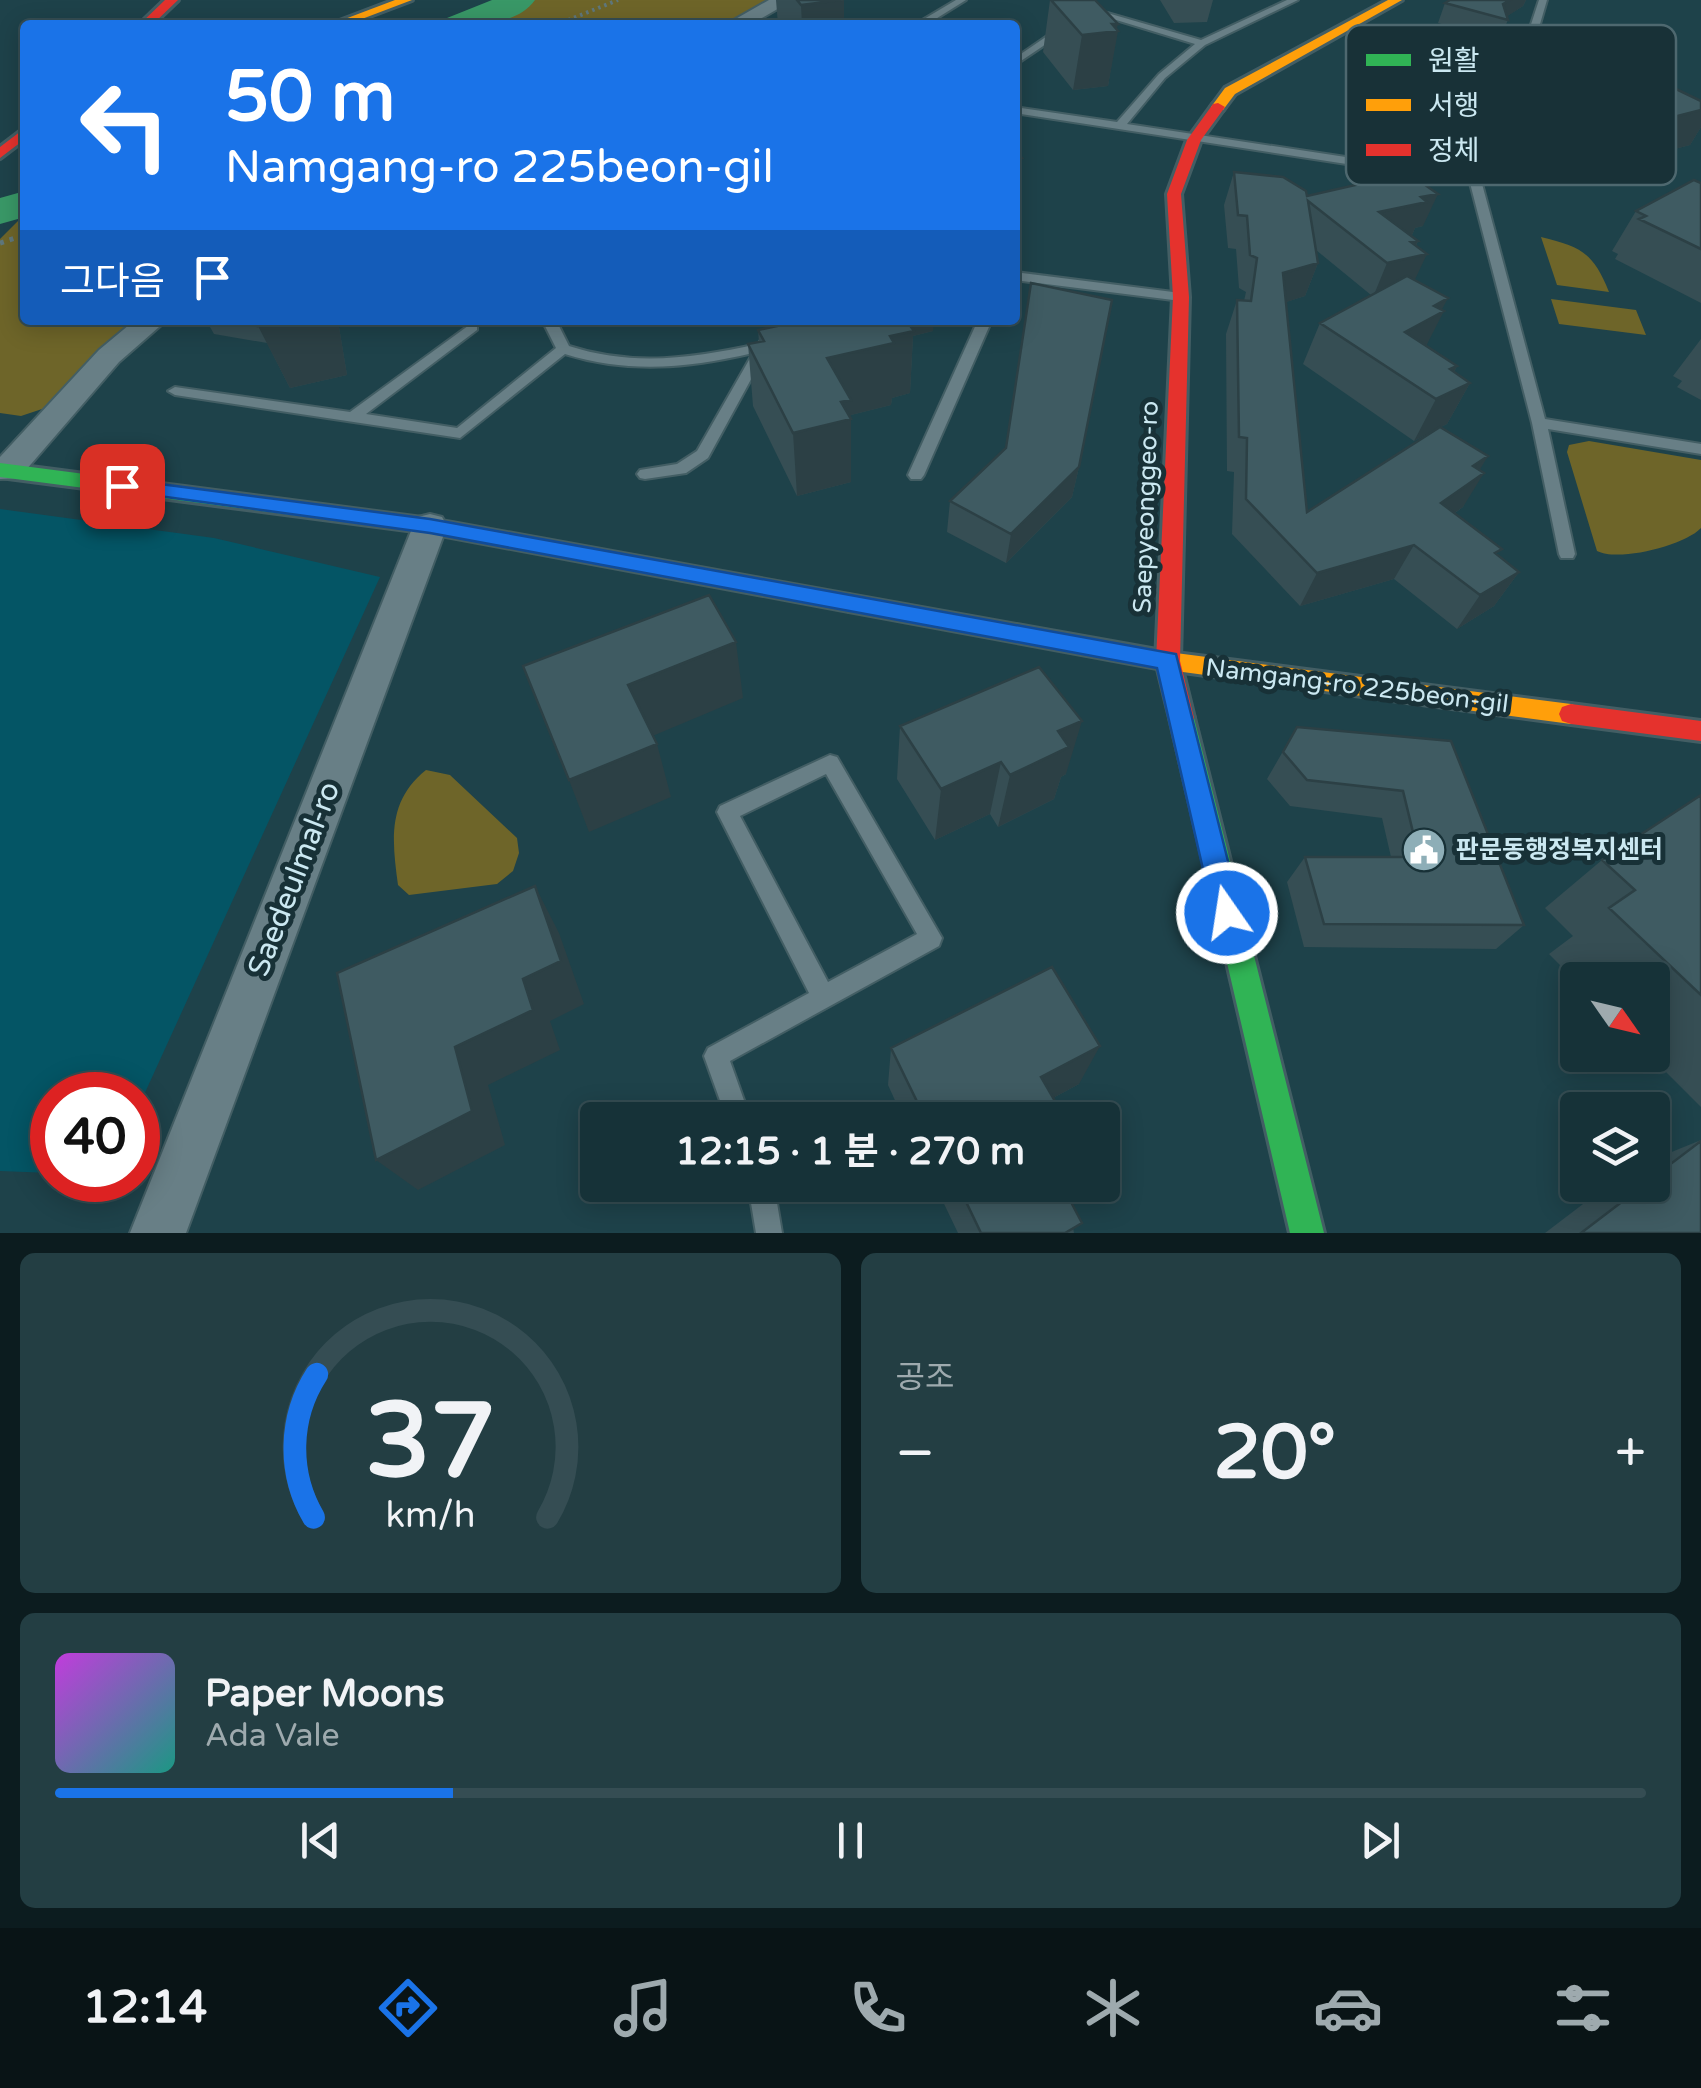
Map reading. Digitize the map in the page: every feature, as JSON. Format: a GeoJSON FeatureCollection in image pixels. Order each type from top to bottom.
{"type":"FeatureCollection","features":[{"type":"Feature","properties":{"kind":"street"},"geometry":{"type":"LineString","coordinates":[[150,20],[172,0]]}},
{"type":"Feature","properties":{"kind":"street"},"geometry":{"type":"LineString","coordinates":[[349,20],[406,0]]}},
{"type":"Feature","properties":{"kind":"street"},"geometry":{"type":"LineString","coordinates":[[744,20],[784,0]]}},
{"type":"Feature","properties":{"kind":"street","name":"Saepyeonggeo-ro"},"geometry":{"type":"LineString","coordinates":[[1350,25],[1396,0]]}},
{"type":"Feature","properties":{"kind":"street","name":"Saepyeonggeo-ro"},"geometry":{"type":"LineString","coordinates":[[1308,1233],[1168,661],[1181,297],[1174,194],[1194,140],[1230,91],[1346,27]]}},
{"type":"Feature","properties":{"kind":"street"},"geometry":{"type":"LineString","coordinates":[[0,154],[20,136]]}},
{"type":"Feature","properties":{"kind":"street","name":"Namgang-ro 225beon-gil"},"geometry":{"type":"LineString","coordinates":[[4,470],[108,356],[147,325]]}},
{"type":"Feature","properties":{"kind":"street","name":"Namgang-ro 225beon-gil"},"geometry":{"type":"LineString","coordinates":[[4,470],[430,526],[1168,661],[1701,731]]}},
{"type":"Feature","properties":{"kind":"street","name":"Saedeulmal-ro"},"geometry":{"type":"LineString","coordinates":[[158,1233],[430,526]]}},
{"type":"Feature","properties":{"kind":"lane"},"geometry":{"type":"LineString","coordinates":[[928,20],[962,0]]}},
{"type":"Feature","properties":{"kind":"lane"},"geometry":{"type":"LineString","coordinates":[[1080,18],[1109,0]]}},
{"type":"Feature","properties":{"kind":"lane"},"geometry":{"type":"LineString","coordinates":[[1119,127],[1162,76],[1202,43],[1294,0]]}},
{"type":"Feature","properties":{"kind":"lane"},"geometry":{"type":"LineString","coordinates":[[1535,25],[1543,0]]}},
{"type":"Feature","properties":{"kind":"lane"},"geometry":{"type":"LineString","coordinates":[[1093,10],[1202,43]]}},
{"type":"Feature","properties":{"kind":"lane"},"geometry":{"type":"LineString","coordinates":[[1020,59],[1066,27]]}},
{"type":"Feature","properties":{"kind":"lane"},"geometry":{"type":"LineString","coordinates":[[1020,111],[1346,162]]}},
{"type":"Feature","properties":{"kind":"lane"},"geometry":{"type":"LineString","coordinates":[[1476,185],[1539,422],[1568,554]]}},
{"type":"Feature","properties":{"kind":"lane"},"geometry":{"type":"LineString","coordinates":[[1020,277],[1181,297]]}},
{"type":"Feature","properties":{"kind":"lane"},"geometry":{"type":"LineString","coordinates":[[551,325],[563,349],[586,358],[634,366],[690,364],[764,347]]}},
{"type":"Feature","properties":{"kind":"lane"},"geometry":{"type":"LineString","coordinates":[[645,474],[682,469],[703,454],[779,325]]}},
{"type":"Feature","properties":{"kind":"lane"},"geometry":{"type":"LineString","coordinates":[[916,475],[983,325]]}},
{"type":"Feature","properties":{"kind":"lane"},"geometry":{"type":"LineString","coordinates":[[352,417],[472,327]]}},
{"type":"Feature","properties":{"kind":"lane"},"geometry":{"type":"LineString","coordinates":[[175,391],[460,433],[563,349]]}},
{"type":"Feature","properties":{"kind":"lane"},"geometry":{"type":"LineString","coordinates":[[1539,422],[1701,450]]}},
{"type":"Feature","properties":{"kind":"lane"},"geometry":{"type":"LineString","coordinates":[[733,1102],[716,1056],[822,994],[931,938],[830,764],[728,812],[822,994]]}},
{"type":"Feature","properties":{"kind":"lane"},"geometry":{"type":"LineString","coordinates":[[764,1202],[769,1233]]}},
{"type":"Feature","properties":{"kind":"path"},"geometry":{"type":"LineString","coordinates":[[568,20],[618,0]]}},
{"type":"Feature","properties":{"kind":"shaded area"},"geometry":{"type":"Polygon","coordinates":[[[529,0],[773,0],[733,20],[480,20],[529,0]]]}},
{"type":"Feature","properties":{"kind":"shaded area"},"geometry":{"type":"Polygon","coordinates":[[[20,219],[20,325],[136,325],[48,407],[21,416],[0,413],[0,239],[20,219]]]}},
{"type":"Feature","properties":{"kind":"shaded area"},"geometry":{"type":"Polygon","coordinates":[[[1541,237],[1584,253],[1609,292],[1557,285],[1541,237]]]}},
{"type":"Feature","properties":{"kind":"shaded area"},"geometry":{"type":"Polygon","coordinates":[[[1551,299],[1636,310],[1646,335],[1559,324],[1551,299]]]}},
{"type":"Feature","properties":{"kind":"shaded area"},"geometry":{"type":"Polygon","coordinates":[[[1589,441],[1701,460],[1701,528],[1681,541],[1650,550],[1620,555],[1597,551],[1567,452],[1569,445],[1589,441]]]}},
{"type":"Feature","properties":{"kind":"shaded area"},"geometry":{"type":"Polygon","coordinates":[[[0,509],[214,538],[380,577],[154,1072],[30,1072],[30,1172],[0,1171],[0,509]]]}},
{"type":"Feature","properties":{"kind":"shaded area"},"geometry":{"type":"Polygon","coordinates":[[[426,770],[450,775],[517,838],[519,853],[513,871],[497,884],[409,895],[398,885],[394,837],[398,808],[413,782],[426,770]]]}},
{"type":"Feature","properties":{"kind":"building"},"geometry":{"type":"Polygon","coordinates":[[[797,0],[841,0],[801,5],[797,0]]]}},
{"type":"Feature","properties":{"kind":"building"},"geometry":{"type":"Polygon","coordinates":[[[1051,0],[1095,0],[1118,24],[1112,24],[1118,31],[1082,35],[1051,0]]]}},
{"type":"Feature","properties":{"kind":"building"},"geometry":{"type":"Polygon","coordinates":[[[1510,0],[1503,4],[1508,20],[1445,3],[1510,0]]]}},
{"type":"Feature","properties":{"kind":"building"},"geometry":{"type":"Polygon","coordinates":[[[1676,89],[1701,101],[1701,110],[1676,116],[1676,89]]]}},
{"type":"Feature","properties":{"kind":"building"},"geometry":{"type":"Polygon","coordinates":[[[1234,172],[1283,177],[1306,191],[1307,196],[1355,185],[1425,185],[1438,194],[1421,197],[1427,202],[1379,212],[1418,241],[1411,242],[1427,254],[1387,263],[1308,201],[1318,263],[1283,273],[1307,512],[1440,427],[1488,456],[1473,466],[1484,473],[1441,503],[1502,549],[1495,553],[1519,572],[1480,595],[1414,545],[1317,573],[1246,499],[1247,438],[1239,437],[1237,300],[1251,301],[1257,258],[1250,255],[1247,216],[1238,215],[1234,172]]]}},
{"type":"Feature","properties":{"kind":"building"},"geometry":{"type":"Polygon","coordinates":[[[1694,180],[1701,183],[1701,249],[1639,219],[1646,216],[1636,211],[1694,180]]]}},
{"type":"Feature","properties":{"kind":"building"},"geometry":{"type":"Polygon","coordinates":[[[1407,276],[1448,298],[1434,306],[1444,311],[1405,332],[1457,366],[1450,369],[1470,383],[1436,399],[1320,323],[1407,276]]]}},
{"type":"Feature","properties":{"kind":"building"},"geometry":{"type":"Polygon","coordinates":[[[1031,283],[1112,300],[1079,467],[1011,534],[950,501],[1006,448],[1031,283]]]}},
{"type":"Feature","properties":{"kind":"building"},"geometry":{"type":"Polygon","coordinates":[[[782,325],[910,325],[914,331],[890,336],[894,343],[827,358],[851,400],[841,402],[851,419],[793,433],[748,344],[764,341],[758,330],[782,325]]]}},
{"type":"Feature","properties":{"kind":"building"},"geometry":{"type":"Polygon","coordinates":[[[709,595],[736,642],[628,685],[657,744],[569,780],[523,666],[709,595]]]}},
{"type":"Feature","properties":{"kind":"building"},"geometry":{"type":"Polygon","coordinates":[[[1039,667],[1082,721],[1058,731],[1069,747],[1010,775],[1001,762],[941,789],[900,726],[1039,667]]]}},
{"type":"Feature","properties":{"kind":"building"},"geometry":{"type":"Polygon","coordinates":[[[1297,727],[1451,741],[1524,925],[1324,924],[1305,857],[1419,857],[1403,791],[1307,780],[1283,752],[1297,727]]]}},
{"type":"Feature","properties":{"kind":"building"},"geometry":{"type":"Polygon","coordinates":[[[1701,795],[1701,995],[1609,908],[1635,890],[1602,860],[1701,795]]]}},
{"type":"Feature","properties":{"kind":"building"},"geometry":{"type":"Polygon","coordinates":[[[535,886],[561,961],[523,979],[533,1010],[455,1047],[472,1111],[376,1160],[337,973],[535,886]]]}},
{"type":"Feature","properties":{"kind":"building"},"geometry":{"type":"Polygon","coordinates":[[[1052,967],[1100,1046],[1041,1077],[1056,1102],[917,1102],[891,1048],[1052,967]]]}},
{"type":"Feature","properties":{"kind":"building"},"geometry":{"type":"Polygon","coordinates":[[[1701,1141],[1701,1233],[1581,1233],[1622,1202],[1670,1202],[1670,1164],[1701,1141]]]}},
{"type":"Feature","properties":{"kind":"building"},"geometry":{"type":"Polygon","coordinates":[[[966,1202],[1071,1202],[1082,1223],[1065,1233],[981,1233],[966,1202]]]}},
{"type":"Feature","properties":{"kind":"waterway"},"geometry":{"type":"LineString","coordinates":[[471,20],[519,0]]}},
{"type":"Feature","properties":{"kind":"waterway"},"geometry":{"type":"LineString","coordinates":[[0,211],[20,205]]}},
{"type":"Feature","properties":{"kind":"traffic: fast"},"geometry":{"type":"LineString","coordinates":[[0,470],[430,526],[849,603]]}},
{"type":"Feature","properties":{"kind":"traffic: fast"},"geometry":{"type":"LineString","coordinates":[[1182,718],[1307,1233]]}},
{"type":"Feature","properties":{"kind":"traffic: slow"},"geometry":{"type":"LineString","coordinates":[[349,20],[406,0]]}},
{"type":"Feature","properties":{"kind":"traffic: slow"},"geometry":{"type":"LineString","coordinates":[[1350,25],[1396,0]]}},
{"type":"Feature","properties":{"kind":"traffic: slow"},"geometry":{"type":"LineString","coordinates":[[1218,107],[1230,91],[1346,27]]}},
{"type":"Feature","properties":{"kind":"traffic: slow"},"geometry":{"type":"LineString","coordinates":[[849,603],[1168,661],[1571,714]]}},
{"type":"Feature","properties":{"kind":"traffic: jam"},"geometry":{"type":"LineString","coordinates":[[150,20],[172,0]]}},
{"type":"Feature","properties":{"kind":"traffic: jam"},"geometry":{"type":"LineString","coordinates":[[1182,718],[1168,661],[1181,297],[1174,194],[1194,140],[1218,107]]}},
{"type":"Feature","properties":{"kind":"traffic: jam"},"geometry":{"type":"LineString","coordinates":[[0,154],[20,136]]}},
{"type":"Feature","properties":{"kind":"traffic: jam"},"geometry":{"type":"LineString","coordinates":[[1571,714],[1701,731]]}},
{"type":"Feature","properties":{"kind":"place","name":"판문동행정복지센터"},"geometry":{"type":"Point","coordinates":[1424,850]}},
{"type":"Feature","properties":{"kind":"route"},"geometry":{"type":"LineString","coordinates":[[122,486],[430,526],[1168,661],[1227,913]]}}]}
